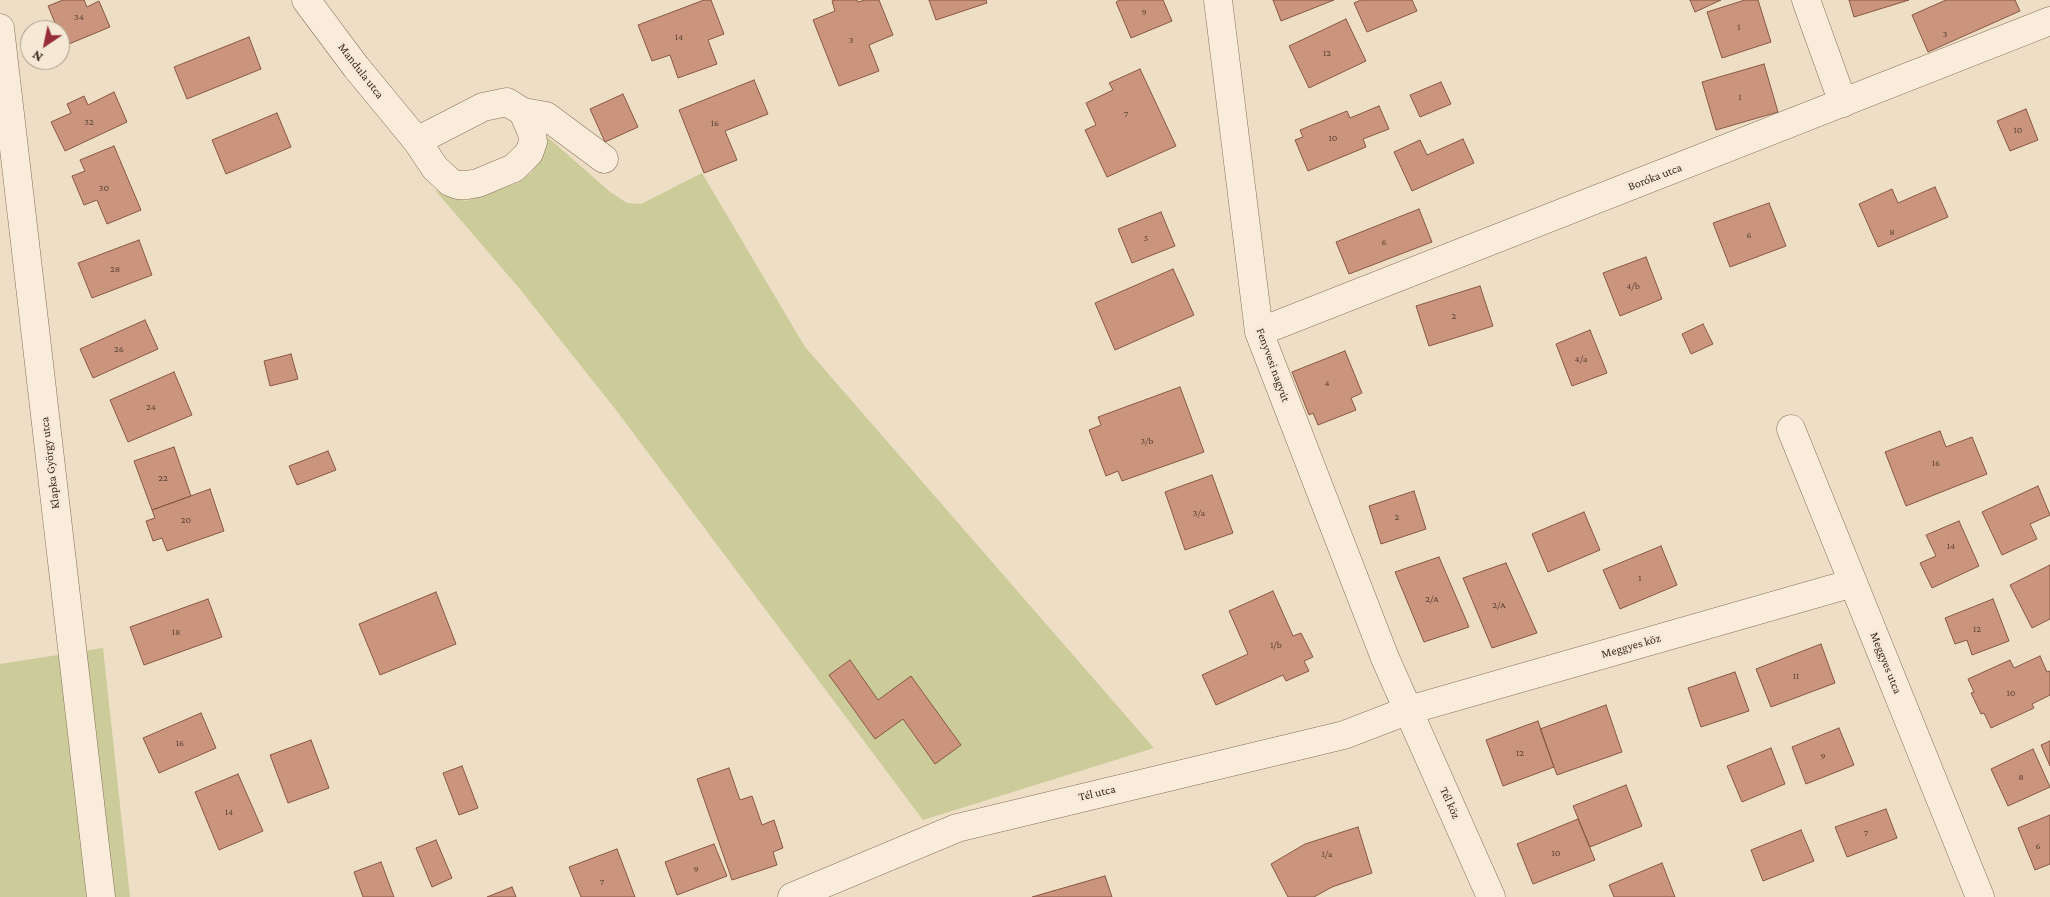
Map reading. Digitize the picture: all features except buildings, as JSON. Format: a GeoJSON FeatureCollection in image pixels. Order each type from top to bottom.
{"type":"FeatureCollection","features":[{"type":"Feature","properties":{"kind":"street","name":"Mandula utca"},"geometry":{"type":"LineString","coordinates":[[306,0],[356,67],[417,142],[435,168],[450,182],[467,186],[514,168],[529,153],[533,142],[532,133],[523,112]]}},
{"type":"Feature","properties":{"kind":"street","name":"Fenyvesi nagyút"},"geometry":{"type":"LineString","coordinates":[[1218,0],[1259,332],[1385,658],[1409,710]]}},
{"type":"Feature","properties":{"kind":"street"},"geometry":{"type":"LineString","coordinates":[[1806,0],[1843,103]]}},
{"type":"Feature","properties":{"kind":"street","name":"Boróka utca"},"geometry":{"type":"LineString","coordinates":[[1259,332],[2050,21]]}},
{"type":"Feature","properties":{"kind":"street","name":"Klapka György utca"},"geometry":{"type":"LineString","coordinates":[[0,28],[101,897]]}},
{"type":"Feature","properties":{"kind":"street"},"geometry":{"type":"LineString","coordinates":[[417,142],[483,107],[507,102],[523,112],[546,116],[604,158]]}},
{"type":"Feature","properties":{"kind":"street","name":"Meggyes utca"},"geometry":{"type":"LineString","coordinates":[[1791,429],[1980,897]]}},
{"type":"Feature","properties":{"kind":"street","name":"Meggyes köz"},"geometry":{"type":"LineString","coordinates":[[1409,710],[1853,583]]}},
{"type":"Feature","properties":{"kind":"street","name":"Tél utca"},"geometry":{"type":"LineString","coordinates":[[792,897],[957,828],[1344,735],[1409,710]]}},
{"type":"Feature","properties":{"kind":"street","name":"Tél köz"},"geometry":{"type":"LineString","coordinates":[[1409,710],[1492,897]]}},
{"type":"Feature","properties":{"kind":"green space"},"geometry":{"type":"Polygon","coordinates":[[[543,133],[609,191],[627,203],[641,204],[702,173],[805,347],[1154,748],[923,820],[616,410],[519,288],[435,190],[465,201],[518,183],[532,172],[540,158],[543,133]]]}},
{"type":"Feature","properties":{"kind":"green space"},"geometry":{"type":"Polygon","coordinates":[[[103,648],[130,897],[0,897],[0,664],[103,648]]]}}]}
